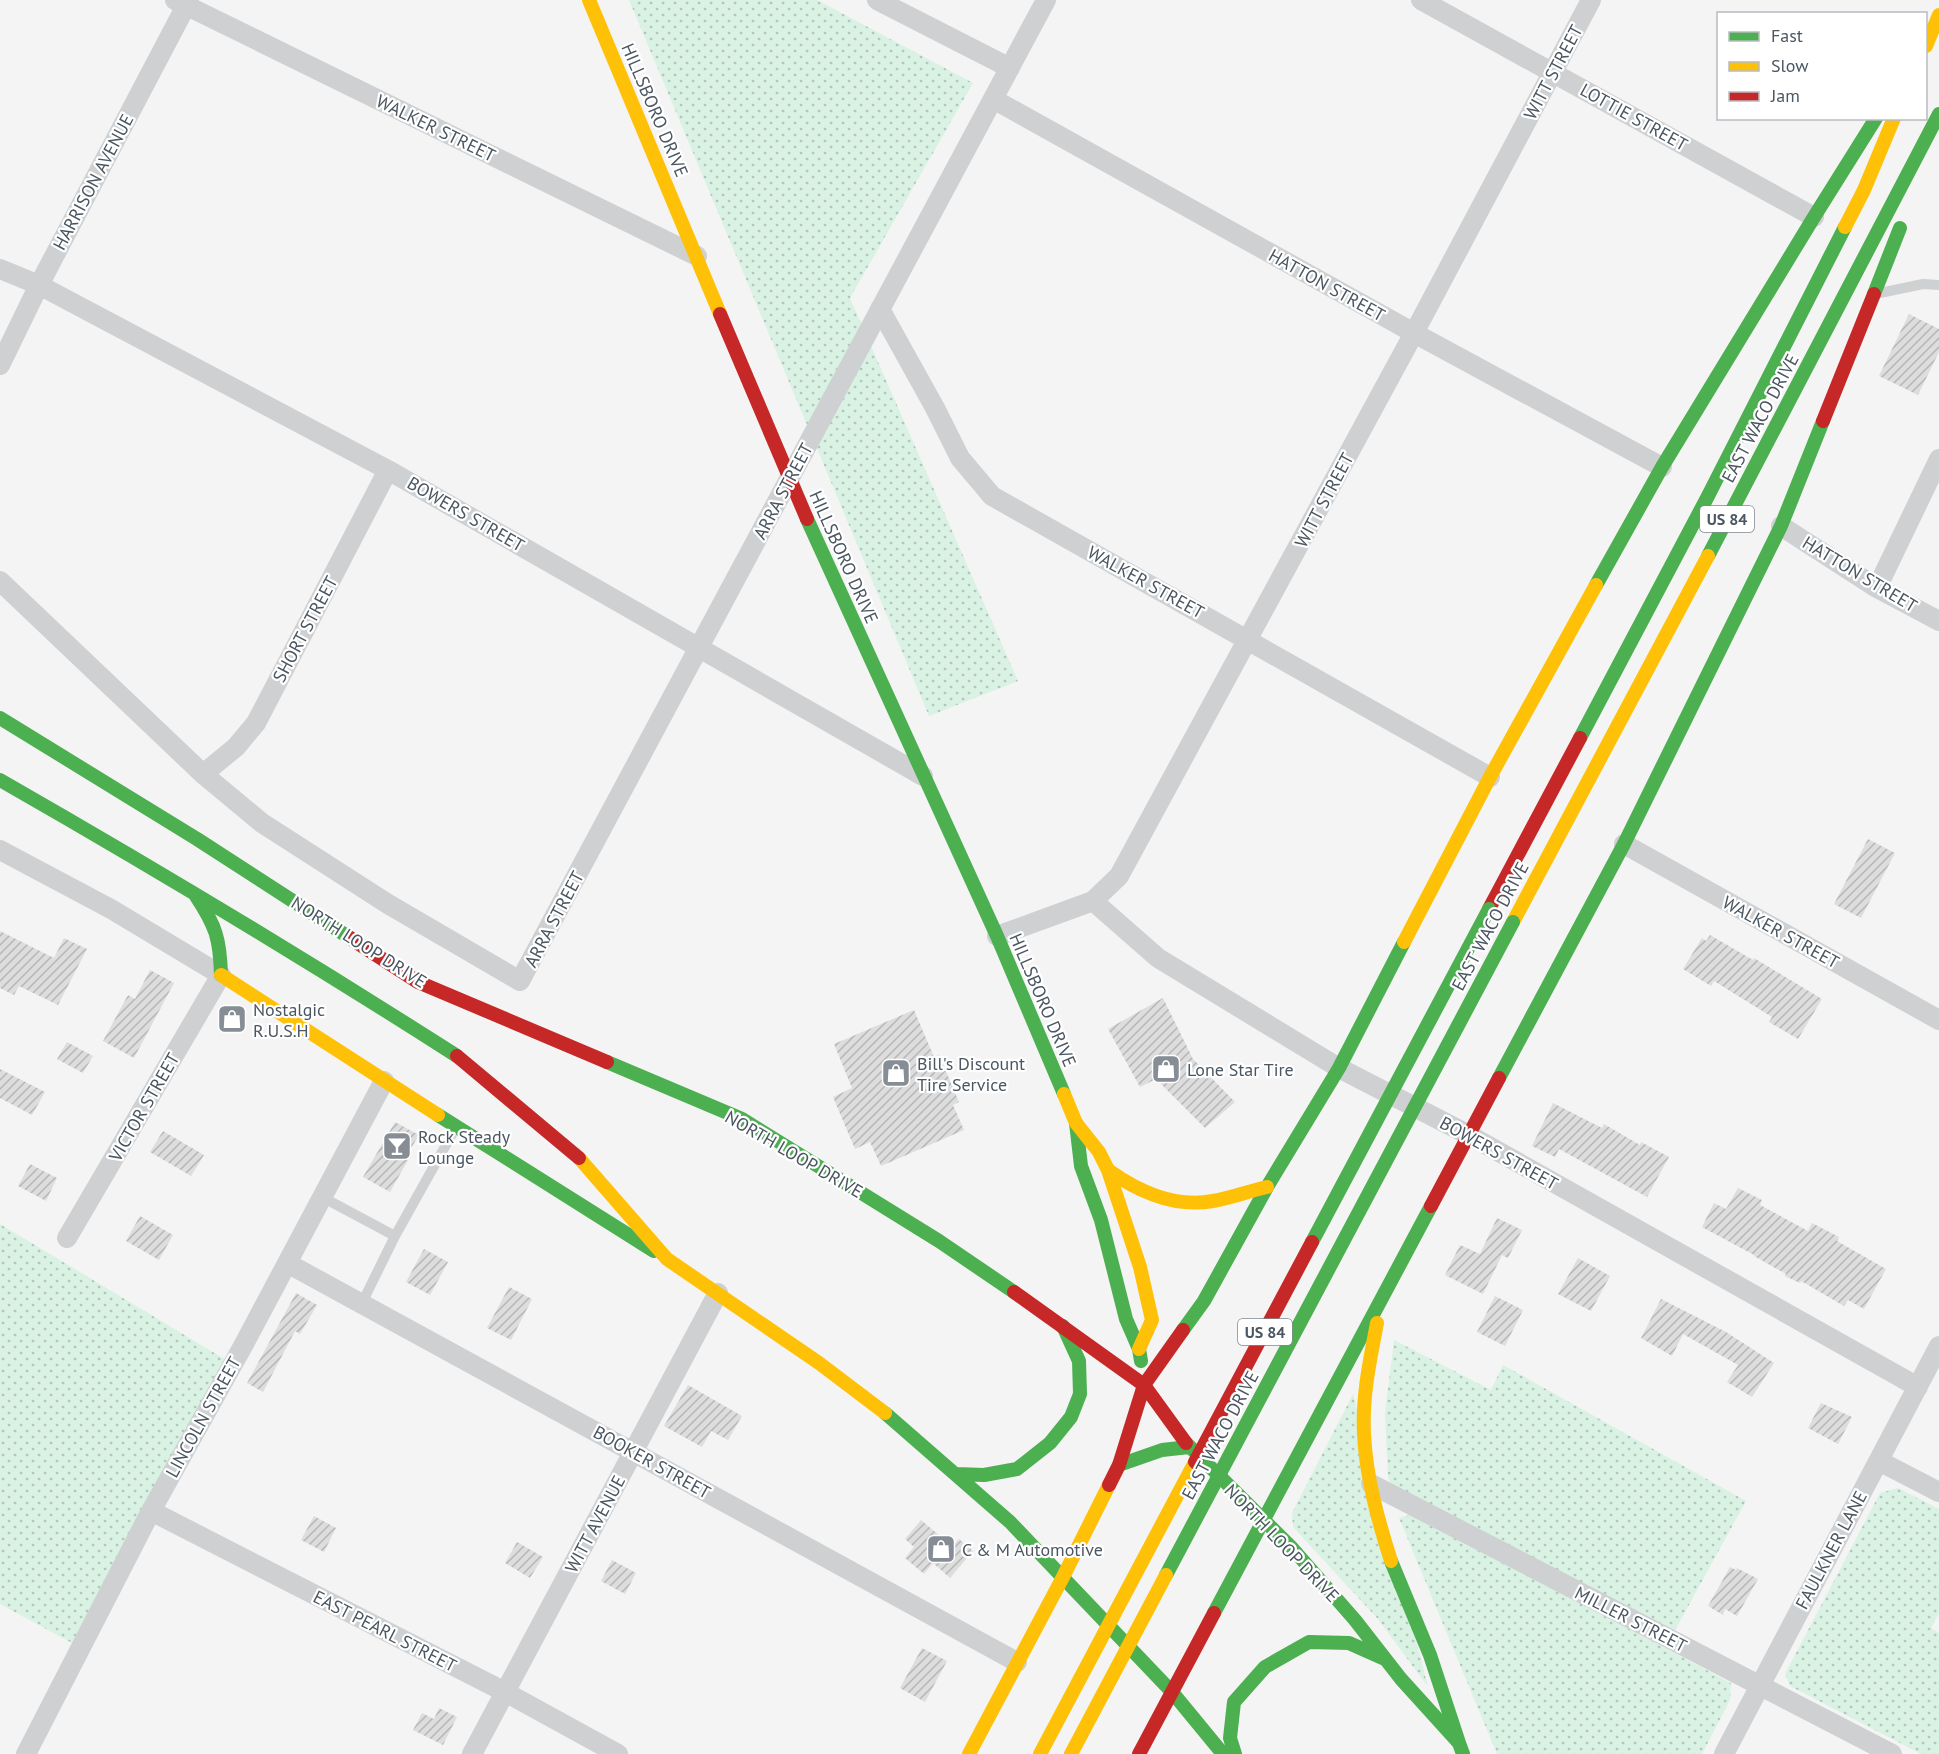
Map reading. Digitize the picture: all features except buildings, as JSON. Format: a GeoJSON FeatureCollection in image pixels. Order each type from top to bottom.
{"type":"FeatureCollection","features":[{"type":"Feature","properties":{"kind":"main road","name":"HILLSBORO DRIVE"},"geometry":{"type":"LineString","coordinates":[[589,0],[789,480],[997,936],[1076,1123],[1099,1152],[1108,1170],[1140,1268],[1152,1320],[1139,1349]]}},
{"type":"Feature","properties":{"kind":"main road"},"geometry":{"type":"LineString","coordinates":[[1927,38],[1936,21]]}},
{"type":"Feature","properties":{"kind":"main road"},"geometry":{"type":"LineString","coordinates":[[1927,44],[1936,21]]}},
{"type":"Feature","properties":{"kind":"main road","name":"EAST WACO DRIVE"},"geometry":{"type":"LineString","coordinates":[[1071,1754],[1939,114]]}},
{"type":"Feature","properties":{"kind":"main road"},"geometry":{"type":"LineString","coordinates":[[969,1754],[1063,1577],[1119,1465],[1144,1385],[1204,1301],[1268,1186],[1339,1068],[1490,777],[1662,466],[1875,120]]}},
{"type":"Feature","properties":{"kind":"main road","name":"EAST WACO DRIVE"},"geometry":{"type":"LineString","coordinates":[[1040,1754],[1708,496],[1864,190],[1893,120]]}},
{"type":"Feature","properties":{"kind":"main road"},"geometry":{"type":"LineString","coordinates":[[1914,193],[1939,123]]}},
{"type":"Feature","properties":{"kind":"main road"},"geometry":{"type":"LineString","coordinates":[[1139,1754],[1624,844],[1781,526],[1906,213]]}},
{"type":"Feature","properties":{"kind":"main road","name":"NORTH LOOP DRIVE"},"geometry":{"type":"LineString","coordinates":[[0,718],[197,838],[418,982],[742,1119],[939,1241],[1063,1326],[1144,1385],[1189,1447],[1300,1557],[1461,1748]]}},
{"type":"Feature","properties":{"kind":"main road"},"geometry":{"type":"LineString","coordinates":[[0,780],[105,840],[459,1057],[578,1157],[667,1259]]}},
{"type":"Feature","properties":{"kind":"main road"},"geometry":{"type":"LineString","coordinates":[[195,895],[212,921],[220,946],[221,975],[456,1127],[667,1259],[881,1410],[1010,1522],[1172,1692],[1223,1754]]}},
{"type":"Feature","properties":{"kind":"main road","name":"HILLSBORO DRIVE"},"geometry":{"type":"LineString","coordinates":[[1076,1123],[1081,1166],[1101,1220],[1126,1319],[1139,1349],[1144,1385]]}},
{"type":"Feature","properties":{"kind":"main road"},"geometry":{"type":"LineString","coordinates":[[1108,1170],[1128,1185],[1172,1202],[1210,1202],[1268,1186]]}},
{"type":"Feature","properties":{"kind":"main road"},"geometry":{"type":"LineString","coordinates":[[1383,1294],[1366,1384],[1364,1433],[1371,1484],[1381,1529],[1393,1567],[1430,1655],[1461,1748]]}},
{"type":"Feature","properties":{"kind":"main road"},"geometry":{"type":"LineString","coordinates":[[956,1474],[984,1475],[1017,1469],[1050,1443],[1071,1417],[1080,1394],[1080,1361],[1063,1326]]}},
{"type":"Feature","properties":{"kind":"main road"},"geometry":{"type":"LineString","coordinates":[[1119,1465],[1162,1450],[1189,1447]]}},
{"type":"Feature","properties":{"kind":"main road"},"geometry":{"type":"LineString","coordinates":[[1235,1754],[1230,1738],[1234,1702],[1265,1667],[1309,1642],[1348,1643],[1386,1659]]}},
{"type":"Feature","properties":{"kind":"street"},"geometry":{"type":"LineString","coordinates":[[877,0],[1010,68]]}},
{"type":"Feature","properties":{"kind":"street","name":"ARRA STREET"},"geometry":{"type":"LineString","coordinates":[[203,774],[262,823],[388,904],[520,981],[1046,0]]}},
{"type":"Feature","properties":{"kind":"street","name":"LOTTIE STREET"},"geometry":{"type":"LineString","coordinates":[[1421,0],[1814,217]]}},
{"type":"Feature","properties":{"kind":"street","name":"WITT STREET"},"geometry":{"type":"LineString","coordinates":[[997,936],[1093,901],[1119,876],[1414,333],[1591,0]]}},
{"type":"Feature","properties":{"kind":"street","name":"WALKER STREET"},"geometry":{"type":"LineString","coordinates":[[183,2],[697,256]]}},
{"type":"Feature","properties":{"kind":"street","name":"HARRISON AVENUE"},"geometry":{"type":"LineString","coordinates":[[0,365],[183,2]]}},
{"type":"Feature","properties":{"kind":"street","name":"HATTON STREET"},"geometry":{"type":"LineString","coordinates":[[993,99],[1414,333],[1662,466]]}},
{"type":"Feature","properties":{"kind":"street","name":"BOWERS STREET"},"geometry":{"type":"LineString","coordinates":[[0,269],[39,285],[388,470],[923,776]]}},
{"type":"Feature","properties":{"kind":"street","name":"WALKER STREET"},"geometry":{"type":"LineString","coordinates":[[880,309],[960,458],[992,496],[1490,777]]}},
{"type":"Feature","properties":{"kind":"street"},"geometry":{"type":"LineString","coordinates":[[1877,588],[1939,459]]}},
{"type":"Feature","properties":{"kind":"street","name":"SHORT STREET"},"geometry":{"type":"LineString","coordinates":[[203,774],[236,747],[256,723],[388,470]]}},
{"type":"Feature","properties":{"kind":"street","name":"HATTON STREET"},"geometry":{"type":"LineString","coordinates":[[1781,526],[1877,588],[1939,621]]}},
{"type":"Feature","properties":{"kind":"street"},"geometry":{"type":"LineString","coordinates":[[0,581],[203,774]]}},
{"type":"Feature","properties":{"kind":"street","name":"WALKER STREET"},"geometry":{"type":"LineString","coordinates":[[1624,844],[1939,1020]]}},
{"type":"Feature","properties":{"kind":"street"},"geometry":{"type":"LineString","coordinates":[[0,850],[111,909],[221,975]]}},
{"type":"Feature","properties":{"kind":"street","name":"BOWERS STREET"},"geometry":{"type":"LineString","coordinates":[[1093,901],[1158,958],[1339,1068],[1469,1135],[1918,1388]]}},
{"type":"Feature","properties":{"kind":"street","name":"VICTOR STREET"},"geometry":{"type":"LineString","coordinates":[[68,1238],[221,975]]}},
{"type":"Feature","properties":{"kind":"street","name":"LINCOLN STREET"},"geometry":{"type":"LineString","coordinates":[[26,1754],[151,1511],[384,1081]]}},
{"type":"Feature","properties":{"kind":"street","name":"BOOKER STREET"},"geometry":{"type":"LineString","coordinates":[[287,1263],[1017,1662]]}},
{"type":"Feature","properties":{"kind":"street","name":"WITT AVENUE"},"geometry":{"type":"LineString","coordinates":[[472,1754],[718,1293]]}},
{"type":"Feature","properties":{"kind":"street","name":"FAULKNER LANE"},"geometry":{"type":"LineString","coordinates":[[1724,1754],[1939,1346]]}},
{"type":"Feature","properties":{"kind":"street"},"geometry":{"type":"LineString","coordinates":[[1879,1461],[1939,1492]]}},
{"type":"Feature","properties":{"kind":"street","name":"MILLER STREET"},"geometry":{"type":"LineString","coordinates":[[1371,1484],[1892,1754]]}},
{"type":"Feature","properties":{"kind":"street","name":"EAST PEARL STREET"},"geometry":{"type":"LineString","coordinates":[[151,1511],[505,1692],[618,1754]]}},
{"type":"Feature","properties":{"kind":"lane"},"geometry":{"type":"LineString","coordinates":[[1874,294],[1923,284],[1939,285]]}},
{"type":"Feature","properties":{"kind":"lane"},"geometry":{"type":"LineString","coordinates":[[362,1304],[395,1236],[456,1127]]}},
{"type":"Feature","properties":{"kind":"lane"},"geometry":{"type":"LineString","coordinates":[[322,1197],[395,1236]]}},
{"type":"Feature","properties":{"kind":"green space"},"geometry":{"type":"Polygon","coordinates":[[[629,0],[817,0],[973,83],[850,298],[1018,681],[929,716],[629,0]]]}},
{"type":"Feature","properties":{"kind":"green space"},"geometry":{"type":"Polygon","coordinates":[[[0,1224],[226,1360],[72,1643],[0,1604],[0,1224]]]}},
{"type":"Feature","properties":{"kind":"green space"},"geometry":{"type":"Polygon","coordinates":[[[1394,1340],[1491,1390],[1503,1365],[1746,1501],[1673,1634],[1391,1486],[1388,1477],[1385,1413],[1394,1340]]]}},
{"type":"Feature","properties":{"kind":"green space"},"geometry":{"type":"Polygon","coordinates":[[[1353,1394],[1428,1687],[1378,1619],[1293,1527],[1292,1513],[1353,1394]]]}},
{"type":"Feature","properties":{"kind":"green space"},"geometry":{"type":"Polygon","coordinates":[[[1898,1488],[1939,1509],[1939,1613],[1931,1628],[1939,1633],[1939,1754],[1921,1754],[1790,1686],[1785,1674],[1880,1493],[1898,1488]]]}},
{"type":"Feature","properties":{"kind":"green space"},"geometry":{"type":"Polygon","coordinates":[[[1413,1514],[1731,1683],[1730,1700],[1702,1754],[1497,1754],[1399,1518],[1413,1514]]]}},
{"type":"Feature","properties":{"kind":"traffic: fast"},"geometry":{"type":"LineString","coordinates":[[1708,556],[1939,114]]}},
{"type":"Feature","properties":{"kind":"traffic: fast"},"geometry":{"type":"LineString","coordinates":[[1814,217],[1875,120]]}},
{"type":"Feature","properties":{"kind":"traffic: fast"},"geometry":{"type":"LineString","coordinates":[[1596,585],[1662,467],[1814,217]]}},
{"type":"Feature","properties":{"kind":"traffic: fast"},"geometry":{"type":"LineString","coordinates":[[1580,738],[1708,496],[1845,227]]}},
{"type":"Feature","properties":{"kind":"traffic: fast"},"geometry":{"type":"LineString","coordinates":[[1874,294],[1900,228]]}},
{"type":"Feature","properties":{"kind":"traffic: fast"},"geometry":{"type":"LineString","coordinates":[[1499,1078],[1624,844],[1781,526],[1823,421]]}},
{"type":"Feature","properties":{"kind":"traffic: fast"},"geometry":{"type":"LineString","coordinates":[[807,519],[997,936],[1064,1094]]}},
{"type":"Feature","properties":{"kind":"traffic: fast"},"geometry":{"type":"LineString","coordinates":[[0,718],[197,839],[350,938]]}},
{"type":"Feature","properties":{"kind":"traffic: fast"},"geometry":{"type":"LineString","coordinates":[[0,780],[230,915],[457,1056]]}},
{"type":"Feature","properties":{"kind":"traffic: fast"},"geometry":{"type":"LineString","coordinates":[[196,896],[216,933],[221,975]]}},
{"type":"Feature","properties":{"kind":"traffic: fast"},"geometry":{"type":"LineString","coordinates":[[1312,1242],[1489,909]]}},
{"type":"Feature","properties":{"kind":"traffic: fast"},"geometry":{"type":"LineString","coordinates":[[1166,1575],[1513,922]]}},
{"type":"Feature","properties":{"kind":"traffic: fast"},"geometry":{"type":"LineString","coordinates":[[1183,1330],[1204,1301],[1267,1187],[1339,1068],[1404,942]]}},
{"type":"Feature","properties":{"kind":"traffic: fast"},"geometry":{"type":"LineString","coordinates":[[607,1062],[742,1119],[939,1241],[1014,1292]]}},
{"type":"Feature","properties":{"kind":"traffic: fast"},"geometry":{"type":"LineString","coordinates":[[438,1115],[654,1251]]}},
{"type":"Feature","properties":{"kind":"traffic: fast"},"geometry":{"type":"LineString","coordinates":[[1076,1123],[1081,1166],[1101,1220],[1126,1319],[1139,1349],[1141,1361]]}},
{"type":"Feature","properties":{"kind":"traffic: fast"},"geometry":{"type":"LineString","coordinates":[[1214,1613],[1431,1206]]}},
{"type":"Feature","properties":{"kind":"traffic: fast"},"geometry":{"type":"LineString","coordinates":[[956,1474],[984,1475],[1017,1469],[1050,1443],[1071,1417],[1080,1394],[1079,1361],[1063,1326]]}},
{"type":"Feature","properties":{"kind":"traffic: fast"},"geometry":{"type":"LineString","coordinates":[[885,1413],[1010,1522],[1172,1692],[1223,1754]]}},
{"type":"Feature","properties":{"kind":"traffic: fast"},"geometry":{"type":"LineString","coordinates":[[1186,1443],[1292,1548],[1355,1620],[1401,1679],[1459,1743],[1463,1754]]}},
{"type":"Feature","properties":{"kind":"traffic: fast"},"geometry":{"type":"LineString","coordinates":[[1119,1465],[1162,1450],[1189,1447]]}},
{"type":"Feature","properties":{"kind":"traffic: fast"},"geometry":{"type":"LineString","coordinates":[[1391,1561],[1430,1655],[1459,1743]]}},
{"type":"Feature","properties":{"kind":"traffic: fast"},"geometry":{"type":"LineString","coordinates":[[1235,1754],[1230,1738],[1234,1702],[1265,1667],[1309,1642],[1349,1643],[1385,1659]]}},
{"type":"Feature","properties":{"kind":"traffic: slow"},"geometry":{"type":"LineString","coordinates":[[589,0],[720,314]]}},
{"type":"Feature","properties":{"kind":"traffic: slow"},"geometry":{"type":"LineString","coordinates":[[1927,44],[1939,15]]}},
{"type":"Feature","properties":{"kind":"traffic: slow"},"geometry":{"type":"LineString","coordinates":[[1845,227],[1864,190],[1893,120]]}},
{"type":"Feature","properties":{"kind":"traffic: slow"},"geometry":{"type":"LineString","coordinates":[[1513,922],[1708,556]]}},
{"type":"Feature","properties":{"kind":"traffic: slow"},"geometry":{"type":"LineString","coordinates":[[1404,942],[1490,777],[1596,585]]}},
{"type":"Feature","properties":{"kind":"traffic: slow"},"geometry":{"type":"LineString","coordinates":[[221,975],[438,1115]]}},
{"type":"Feature","properties":{"kind":"traffic: slow"},"geometry":{"type":"LineString","coordinates":[[1064,1094],[1076,1123],[1099,1152],[1108,1170],[1140,1267],[1152,1320],[1139,1349]]}},
{"type":"Feature","properties":{"kind":"traffic: slow"},"geometry":{"type":"LineString","coordinates":[[579,1158],[667,1259],[819,1363],[885,1413]]}},
{"type":"Feature","properties":{"kind":"traffic: slow"},"geometry":{"type":"LineString","coordinates":[[1108,1170],[1145,1191],[1184,1202],[1213,1201],[1267,1187]]}},
{"type":"Feature","properties":{"kind":"traffic: slow"},"geometry":{"type":"LineString","coordinates":[[1377,1323],[1365,1392],[1364,1434],[1373,1498],[1391,1561]]}},
{"type":"Feature","properties":{"kind":"traffic: slow"},"geometry":{"type":"LineString","coordinates":[[1040,1754],[1195,1462]]}},
{"type":"Feature","properties":{"kind":"traffic: slow"},"geometry":{"type":"LineString","coordinates":[[969,1754],[1109,1485]]}},
{"type":"Feature","properties":{"kind":"traffic: slow"},"geometry":{"type":"LineString","coordinates":[[1071,1754],[1166,1575]]}},
{"type":"Feature","properties":{"kind":"traffic: jam"},"geometry":{"type":"LineString","coordinates":[[1823,421],[1874,294]]}},
{"type":"Feature","properties":{"kind":"traffic: jam"},"geometry":{"type":"LineString","coordinates":[[720,314],[807,519]]}},
{"type":"Feature","properties":{"kind":"traffic: jam"},"geometry":{"type":"LineString","coordinates":[[1489,909],[1580,738]]}},
{"type":"Feature","properties":{"kind":"traffic: jam"},"geometry":{"type":"LineString","coordinates":[[350,938],[418,982],[607,1062]]}},
{"type":"Feature","properties":{"kind":"traffic: jam"},"geometry":{"type":"LineString","coordinates":[[457,1056],[579,1158]]}},
{"type":"Feature","properties":{"kind":"traffic: jam"},"geometry":{"type":"LineString","coordinates":[[1431,1206],[1499,1078]]}},
{"type":"Feature","properties":{"kind":"traffic: jam"},"geometry":{"type":"LineString","coordinates":[[1195,1462],[1312,1242]]}},
{"type":"Feature","properties":{"kind":"traffic: jam"},"geometry":{"type":"LineString","coordinates":[[1014,1292],[1144,1385],[1186,1443]]}},
{"type":"Feature","properties":{"kind":"traffic: jam"},"geometry":{"type":"LineString","coordinates":[[1109,1485],[1119,1465],[1144,1385],[1183,1330]]}},
{"type":"Feature","properties":{"kind":"traffic: jam"},"geometry":{"type":"LineString","coordinates":[[1139,1754],[1214,1613]]}},
{"type":"Feature","properties":{"kind":"place","name":"Nostalgic R.U.S.H"},"geometry":{"type":"Point","coordinates":[232,1019]}},
{"type":"Feature","properties":{"kind":"place","name":"Lone Star Tire"},"geometry":{"type":"Point","coordinates":[1166,1069]}},
{"type":"Feature","properties":{"kind":"place","name":"Bill's Discount Tire Service"},"geometry":{"type":"Point","coordinates":[896,1073]}},
{"type":"Feature","properties":{"kind":"place","name":"Rock Steady Lounge"},"geometry":{"type":"Point","coordinates":[397,1146]}},
{"type":"Feature","properties":{"kind":"place","name":"C & M Automotive"},"geometry":{"type":"Point","coordinates":[941,1549]}}]}
